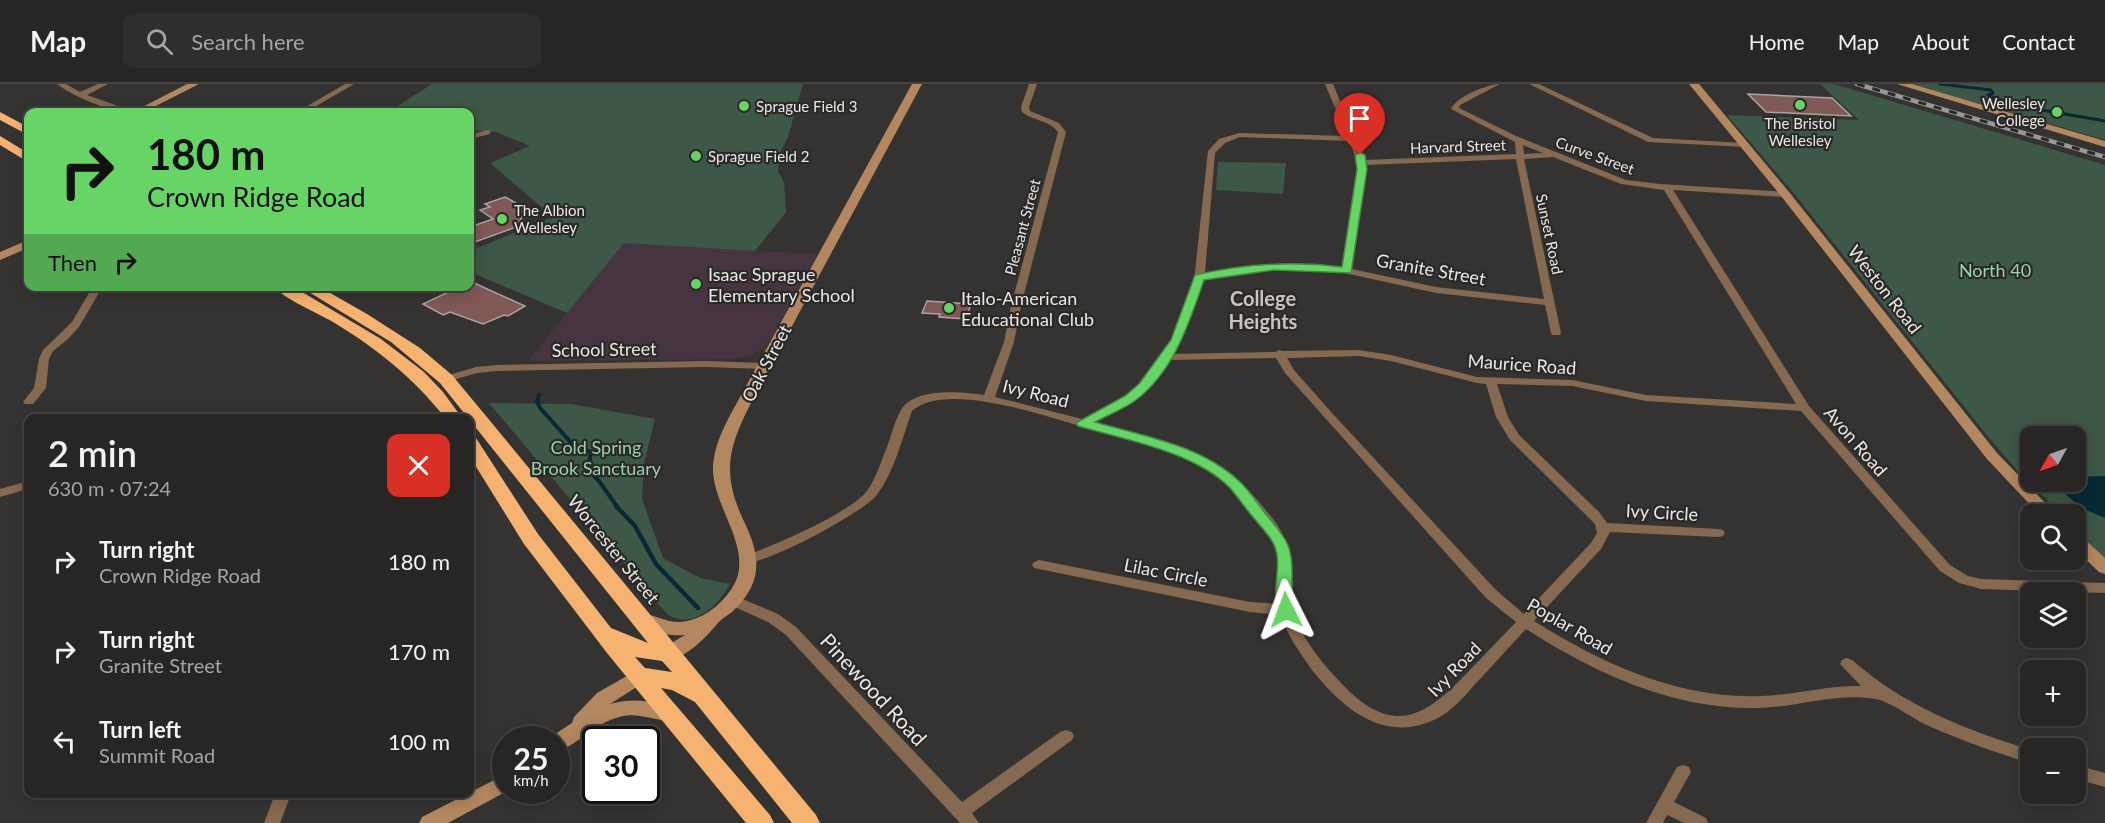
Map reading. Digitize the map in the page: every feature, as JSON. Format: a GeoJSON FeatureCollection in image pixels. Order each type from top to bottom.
{"type":"FeatureCollection","features":[{"type":"Feature","properties":{"kind":"highway"},"geometry":{"type":"LineString","coordinates":[[0,115],[24,130]]}},
{"type":"Feature","properties":{"kind":"highway"},"geometry":{"type":"LineString","coordinates":[[0,140],[24,155]]}},
{"type":"Feature","properties":{"kind":"highway"},"geometry":{"type":"LineString","coordinates":[[289,291],[356,329],[389,351],[428,385],[451,414]]}},
{"type":"Feature","properties":{"kind":"highway","name":"Worcester Street"},"geometry":{"type":"LineString","coordinates":[[315,291],[390,333],[422,356],[447,379],[807,823]]}},
{"type":"Feature","properties":{"kind":"highway"},"geometry":{"type":"LineString","coordinates":[[474,448],[528,534],[601,630],[761,823]]}},
{"type":"Feature","properties":{"kind":"highway"},"geometry":{"type":"LineString","coordinates":[[601,630],[631,648],[669,653]]}},
{"type":"Feature","properties":{"kind":"highway"},"geometry":{"type":"LineString","coordinates":[[639,676],[677,682],[713,706]]}},
{"type":"Feature","properties":{"kind":"street"},"geometry":{"type":"LineString","coordinates":[[61,84],[80,95],[119,108]]}},
{"type":"Feature","properties":{"kind":"street"},"geometry":{"type":"LineString","coordinates":[[80,95],[104,84]]}},
{"type":"Feature","properties":{"kind":"street"},"geometry":{"type":"LineString","coordinates":[[146,108],[194,84]]}},
{"type":"Feature","properties":{"kind":"street"},"geometry":{"type":"LineString","coordinates":[[308,108],[350,84]]}},
{"type":"Feature","properties":{"kind":"street","name":"Oak Street"},"geometry":{"type":"LineString","coordinates":[[750,559],[746,542],[724,497],[721,464],[731,430],[917,84]]}},
{"type":"Feature","properties":{"kind":"street","name":"Pleasant Street"},"geometry":{"type":"LineString","coordinates":[[987,400],[1009,342],[1016,306],[1062,134],[1056,124],[1026,112],[1025,107],[1033,84]]}},
{"type":"Feature","properties":{"kind":"street"},"geometry":{"type":"LineString","coordinates":[[1329,84],[1362,163],[1347,271]]}},
{"type":"Feature","properties":{"kind":"street","name":"Curve Street"},"geometry":{"type":"LineString","coordinates":[[1496,84],[1457,105],[1455,109],[1519,141],[1619,181],[1667,188],[1785,194]]}},
{"type":"Feature","properties":{"kind":"street"},"geometry":{"type":"LineString","coordinates":[[1533,84],[1654,140],[1745,145]]}},
{"type":"Feature","properties":{"kind":"street","name":"Weston Road"},"geometry":{"type":"LineString","coordinates":[[1694,84],[1785,194],[1992,456],[2038,504]]}},
{"type":"Feature","properties":{"kind":"street"},"geometry":{"type":"LineString","coordinates":[[1902,84],[2105,144]]}},
{"type":"Feature","properties":{"kind":"street"},"geometry":{"type":"LineString","coordinates":[[474,136],[487,132]]}},
{"type":"Feature","properties":{"kind":"street"},"geometry":{"type":"LineString","coordinates":[[1083,423],[1137,394],[1166,357],[1179,335],[1199,277],[1211,153],[1216,145],[1230,138],[1244,135],[1353,139]]}},
{"type":"Feature","properties":{"kind":"street","name":"Sunset Road"},"geometry":{"type":"LineString","coordinates":[[1519,141],[1520,157],[1556,333]]}},
{"type":"Feature","properties":{"kind":"street","name":"Harvard Street"},"geometry":{"type":"LineString","coordinates":[[1362,163],[1555,155]]}},
{"type":"Feature","properties":{"kind":"street","name":"Avon Road"},"geometry":{"type":"LineString","coordinates":[[1667,188],[1804,408],[1934,556],[1954,574],[1969,581],[1989,585],[2105,588]]}},
{"type":"Feature","properties":{"kind":"street"},"geometry":{"type":"LineString","coordinates":[[0,256],[24,246]]}},
{"type":"Feature","properties":{"kind":"street","name":"Granite Street"},"geometry":{"type":"LineString","coordinates":[[1199,277],[1274,267],[1318,267],[1431,289],[1550,303]]}},
{"type":"Feature","properties":{"kind":"street"},"geometry":{"type":"LineString","coordinates":[[29,402],[40,392],[44,377],[44,359],[48,348],[64,337],[82,318],[96,291]]}},
{"type":"Feature","properties":{"kind":"street","name":"Maurice Road"},"geometry":{"type":"LineString","coordinates":[[1166,357],[1279,353],[1372,354],[1491,382],[1572,383],[1646,398],[1804,408]]}},
{"type":"Feature","properties":{"kind":"street","name":"Poplar Road"},"geometry":{"type":"LineString","coordinates":[[1279,353],[1294,377],[1491,594],[1524,622],[1619,674],[1680,695],[1760,702],[1854,691],[1882,694]]}},
{"type":"Feature","properties":{"kind":"street","name":"School Street"},"geometry":{"type":"LineString","coordinates":[[447,379],[476,370],[503,367],[706,364],[764,366]]}},
{"type":"Feature","properties":{"kind":"street"},"geometry":{"type":"LineString","coordinates":[[1491,382],[1502,417],[1514,437],[1589,510],[1603,527]]}},
{"type":"Feature","properties":{"kind":"street","name":"Ivy Road"},"geometry":{"type":"LineString","coordinates":[[750,559],[783,545],[851,510],[867,499],[876,486],[907,410],[914,403],[939,396],[987,400],[1083,423],[1176,450],[1206,464],[1234,484],[1281,543],[1285,556],[1286,610],[1309,654],[1338,692],[1371,716],[1404,722],[1424,720],[1440,710],[1596,546],[1603,536],[1603,527]]}},
{"type":"Feature","properties":{"kind":"street"},"geometry":{"type":"LineString","coordinates":[[0,493],[24,486]]}},
{"type":"Feature","properties":{"kind":"street","name":"Ivy Circle"},"geometry":{"type":"LineString","coordinates":[[1603,527],[1718,533]]}},
{"type":"Feature","properties":{"kind":"street"},"geometry":{"type":"LineString","coordinates":[[2086,550],[2105,568]]}},
{"type":"Feature","properties":{"kind":"street"},"geometry":{"type":"LineString","coordinates":[[669,653],[697,635],[733,600],[744,584],[750,559]]}},
{"type":"Feature","properties":{"kind":"street","name":"Lilac Circle"},"geometry":{"type":"LineString","coordinates":[[1039,565],[1250,607],[1286,610]]}},
{"type":"Feature","properties":{"kind":"street","name":"Pinewood Road"},"geometry":{"type":"LineString","coordinates":[[733,600],[773,618],[791,631],[966,817]]}},
{"type":"Feature","properties":{"kind":"street"},"geometry":{"type":"LineString","coordinates":[[639,616],[653,624],[676,629],[697,626],[715,616]]}},
{"type":"Feature","properties":{"kind":"street"},"geometry":{"type":"LineString","coordinates":[[1847,664],[1882,694],[1952,730],[2020,753]]}},
{"type":"Feature","properties":{"kind":"street"},"geometry":{"type":"LineString","coordinates":[[570,732],[604,698],[639,676]]}},
{"type":"Feature","properties":{"kind":"street"},"geometry":{"type":"LineString","coordinates":[[570,735],[597,718],[626,706],[651,707],[672,715]]}},
{"type":"Feature","properties":{"kind":"street"},"geometry":{"type":"LineString","coordinates":[[966,817],[1066,736]]}},
{"type":"Feature","properties":{"kind":"street"},"geometry":{"type":"LineString","coordinates":[[1654,823],[1683,772]]}},
{"type":"Feature","properties":{"kind":"street"},"geometry":{"type":"LineString","coordinates":[[2086,775],[2105,780]]}},
{"type":"Feature","properties":{"kind":"street"},"geometry":{"type":"LineString","coordinates":[[429,823],[492,789]]}},
{"type":"Feature","properties":{"kind":"street"},"geometry":{"type":"LineString","coordinates":[[272,823],[281,798]]}},
{"type":"Feature","properties":{"kind":"street"},"geometry":{"type":"LineString","coordinates":[[1665,806],[1700,823]]}},
{"type":"Feature","properties":{"kind":"shaded area","name":"Isaac Sprague Elementary School"},"geometry":{"type":"Polygon","coordinates":[[[624,243],[817,254],[771,339],[764,348],[749,356],[735,359],[528,361],[624,243]]]}},
{"type":"Feature","properties":{"kind":"green space"},"geometry":{"type":"Polygon","coordinates":[[[432,84],[803,84],[788,137],[780,153],[778,171],[784,183],[786,212],[755,251],[624,243],[567,313],[474,274],[474,249],[553,217],[490,163],[530,146],[496,132],[474,130],[474,108],[394,108],[432,84]]]}},
{"type":"Feature","properties":{"kind":"green space","name":"North 40"},"geometry":{"type":"Polygon","coordinates":[[[1820,84],[1834,84],[2105,165],[2105,562],[2086,544],[2086,504],[2051,504],[2039,492],[2086,492],[2086,426],[2020,426],[2020,474],[1792,191],[1727,115],[1859,120],[1820,84]]]}},
{"type":"Feature","properties":{"kind":"green space","name":"Wellesley College"},"geometry":{"type":"Polygon","coordinates":[[[1912,84],[2105,84],[2105,140],[1912,84]]]}},
{"type":"Feature","properties":{"kind":"green space"},"geometry":{"type":"Polygon","coordinates":[[[1218,162],[1286,163],[1283,194],[1216,190],[1218,162]]]}},
{"type":"Feature","properties":{"kind":"green space","name":"Cold Spring Brook Sanctuary"},"geometry":{"type":"Polygon","coordinates":[[[489,403],[571,404],[655,419],[644,463],[642,499],[663,558],[700,578],[730,584],[725,592],[711,608],[694,618],[685,620],[666,613],[489,403]]]}},
{"type":"Feature","properties":{"kind":"water"},"geometry":{"type":"Polygon","coordinates":[[[2105,476],[2105,518],[2086,510],[2086,504],[2077,504],[2063,492],[2086,492],[2086,477],[2105,476]]]}},
{"type":"Feature","properties":{"kind":"building","name":"The Bristol Wellesley"},"geometry":{"type":"Polygon","coordinates":[[[1748,94],[1832,98],[1851,116],[1766,112],[1748,94]]]}},
{"type":"Feature","properties":{"kind":"building","name":"The Albion Wellesley"},"geometry":{"type":"Polygon","coordinates":[[[505,197],[527,209],[516,227],[475,242],[474,226],[493,219],[480,210],[490,207],[485,204],[505,197]]]}},
{"type":"Feature","properties":{"kind":"building"},"geometry":{"type":"Polygon","coordinates":[[[474,283],[525,306],[508,316],[504,315],[483,324],[450,312],[443,315],[423,304],[450,291],[474,291],[474,283]]]}},
{"type":"Feature","properties":{"kind":"building","name":"Italo-American Educational Club"},"geometry":{"type":"Polygon","coordinates":[[[927,301],[971,304],[966,319],[922,313],[927,301]]]}},
{"type":"Feature","properties":{"kind":"waterway"},"geometry":{"type":"LineString","coordinates":[[1940,84],[1991,90],[1993,93],[1988,95],[1999,100],[2018,102]]}},
{"type":"Feature","properties":{"kind":"waterway"},"geometry":{"type":"LineString","coordinates":[[2026,104],[2036,109],[2105,121]]}},
{"type":"Feature","properties":{"kind":"waterway"},"geometry":{"type":"LineString","coordinates":[[539,395],[537,401],[540,408],[576,448],[591,452],[588,470],[599,481],[618,508]]}},
{"type":"Feature","properties":{"kind":"waterway"},"geometry":{"type":"LineString","coordinates":[[616,506],[635,526],[656,564],[698,608]]}},
{"type":"Feature","properties":{"kind":"railway"},"geometry":{"type":"LineString","coordinates":[[1857,84],[2105,157]]}},
{"type":"Feature","properties":{"kind":"place","name":"The Bristol Wellesley"},"geometry":{"type":"Point","coordinates":[1800,105]}},
{"type":"Feature","properties":{"kind":"place","name":"Sprague Field 3"},"geometry":{"type":"Point","coordinates":[744,106]}},
{"type":"Feature","properties":{"kind":"place","name":"Wellesley College"},"geometry":{"type":"Point","coordinates":[2057,112]}},
{"type":"Feature","properties":{"kind":"place","name":"Sprague Field 2"},"geometry":{"type":"Point","coordinates":[696,156]}},
{"type":"Feature","properties":{"kind":"place","name":"The Albion Wellesley"},"geometry":{"type":"Point","coordinates":[502,219]}},
{"type":"Feature","properties":{"kind":"place","name":"Isaac Sprague Elementary School"},"geometry":{"type":"Point","coordinates":[696,284]}},
{"type":"Feature","properties":{"kind":"place","name":"Italo-American Educational Club"},"geometry":{"type":"Point","coordinates":[949,308]}},
{"type":"Feature","properties":{"kind":"district","name":"College Heights"},"geometry":{"type":"Point","coordinates":[1263,310]}},
{"type":"Feature","properties":{"kind":"route"},"geometry":{"type":"LineString","coordinates":[[1286,610],[1285,556],[1279,538],[1234,484],[1206,464],[1176,450],[1083,423],[1129,399],[1143,387],[1177,340],[1197,289],[1199,277],[1239,270],[1293,266],[1347,271],[1362,169],[1360,155]]}}]}
